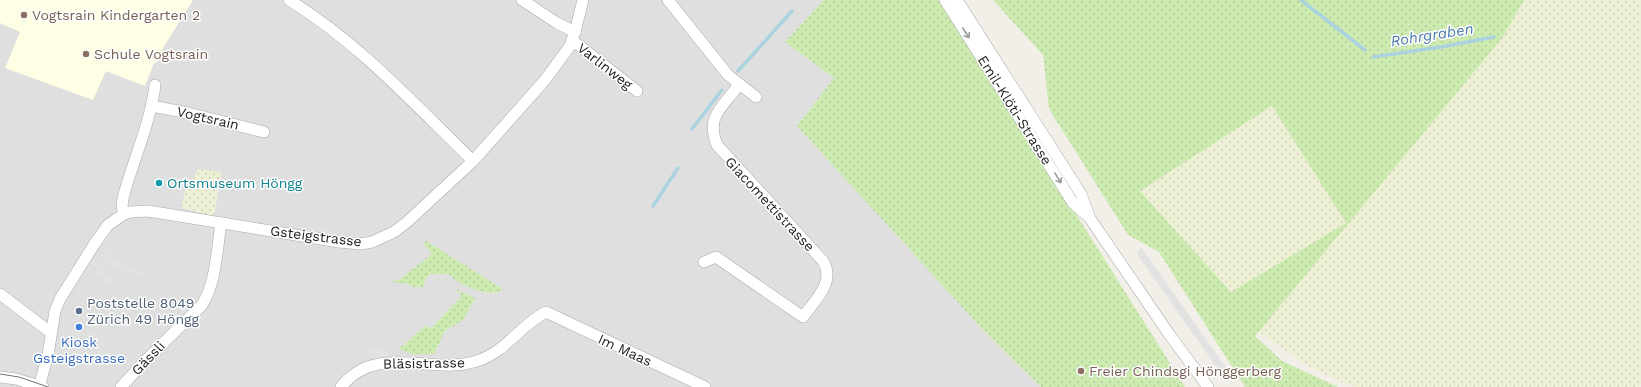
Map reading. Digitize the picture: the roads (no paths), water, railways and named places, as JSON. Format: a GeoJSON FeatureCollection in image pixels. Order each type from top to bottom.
{"type":"FeatureCollection","features":[{"type":"Feature","properties":{"kind":"street"},"geometry":{"type":"LineString","coordinates":[[289,0],[313,16],[382,71],[472,162]]}},
{"type":"Feature","properties":{"kind":"street","name":"Varlinweg"},"geometry":{"type":"LineString","coordinates":[[522,0],[557,22],[637,91]]}},
{"type":"Feature","properties":{"kind":"street","name":"Gsteigstrasse"},"geometry":{"type":"LineString","coordinates":[[39,387],[48,355],[50,332],[55,311],[60,299],[95,243],[108,226],[124,214],[130,212],[148,211],[339,242],[361,244],[372,242],[394,232],[407,222],[472,162],[545,80],[574,36],[583,0]]}},
{"type":"Feature","properties":{"kind":"street"},"geometry":{"type":"LineString","coordinates":[[668,0],[728,74],[756,97]]}},
{"type":"Feature","properties":{"kind":"street","name":"Emil-Klöti-Strasse"},"geometry":{"type":"LineString","coordinates":[[945,0],[1073,202],[1089,217],[1169,334],[1208,387]]}},
{"type":"Feature","properties":{"kind":"street","name":"Emil-Klöti-Strasse"},"geometry":{"type":"LineString","coordinates":[[957,0],[1081,194],[1089,217]]}},
{"type":"Feature","properties":{"kind":"street","name":"Giacomettistrasse"},"geometry":{"type":"LineString","coordinates":[[704,262],[716,257],[803,316],[826,285],[828,278],[828,272],[823,261],[717,145],[713,130],[715,115],[739,84]]}},
{"type":"Feature","properties":{"kind":"street"},"geometry":{"type":"LineString","coordinates":[[124,214],[122,206],[123,198],[141,147],[152,106],[155,85]]}},
{"type":"Feature","properties":{"kind":"street","name":"Vogtsrain"},"geometry":{"type":"LineString","coordinates":[[152,106],[188,113],[264,132]]}},
{"type":"Feature","properties":{"kind":"street","name":"Gässli"},"geometry":{"type":"LineString","coordinates":[[121,387],[150,355],[202,305],[211,286],[221,223]]}},
{"type":"Feature","properties":{"kind":"street"},"geometry":{"type":"LineString","coordinates":[[0,294],[50,332]]}},
{"type":"Feature","properties":{"kind":"street","name":"Bläsistrasse"},"geometry":{"type":"LineString","coordinates":[[345,385],[353,374],[364,368],[381,363],[398,362],[451,365],[478,361],[490,356],[510,341],[534,317],[546,312]]}},
{"type":"Feature","properties":{"kind":"street","name":"Im Maas"},"geometry":{"type":"LineString","coordinates":[[546,312],[705,387]]}},
{"type":"Feature","properties":{"kind":"street"},"geometry":{"type":"LineString","coordinates":[[0,377],[16,379],[43,387]]}},
{"type":"Feature","properties":{"kind":"waterway","name":"Rohrgraben"},"geometry":{"type":"LineString","coordinates":[[1301,0],[1365,50]]}},
{"type":"Feature","properties":{"kind":"waterway"},"geometry":{"type":"LineString","coordinates":[[738,71],[792,11]]}},
{"type":"Feature","properties":{"kind":"waterway","name":"Rohrgraben"},"geometry":{"type":"LineString","coordinates":[[1373,57],[1441,47],[1494,37]]}},
{"type":"Feature","properties":{"kind":"waterway"},"geometry":{"type":"LineString","coordinates":[[692,129],[722,90]]}},
{"type":"Feature","properties":{"kind":"waterway"},"geometry":{"type":"LineString","coordinates":[[653,206],[678,168]]}},
{"type":"Feature","properties":{"kind":"tram line"},"geometry":{"type":"LineString","coordinates":[[0,374],[19,377],[48,387]]}},
{"type":"Feature","properties":{"kind":"place","name":"Vogtsrain Kindergarten 2"},"geometry":{"type":"Point","coordinates":[24,15]}},
{"type":"Feature","properties":{"kind":"place","name":"Schule Vogtsrain"},"geometry":{"type":"Point","coordinates":[86,54]}},
{"type":"Feature","properties":{"kind":"place","name":"Ortsmuseum Höngg"},"geometry":{"type":"Point","coordinates":[159,183]}},
{"type":"Feature","properties":{"kind":"place","name":"Poststelle 8049 Zürich 49 Höngg"},"geometry":{"type":"Point","coordinates":[79,311]}},
{"type":"Feature","properties":{"kind":"place","name":"Kiosk Gsteigstrasse"},"geometry":{"type":"Point","coordinates":[79,327]}},
{"type":"Feature","properties":{"kind":"place","name":"Freier Chindsgi Hönggerberg"},"geometry":{"type":"Point","coordinates":[1081,371]}}]}
